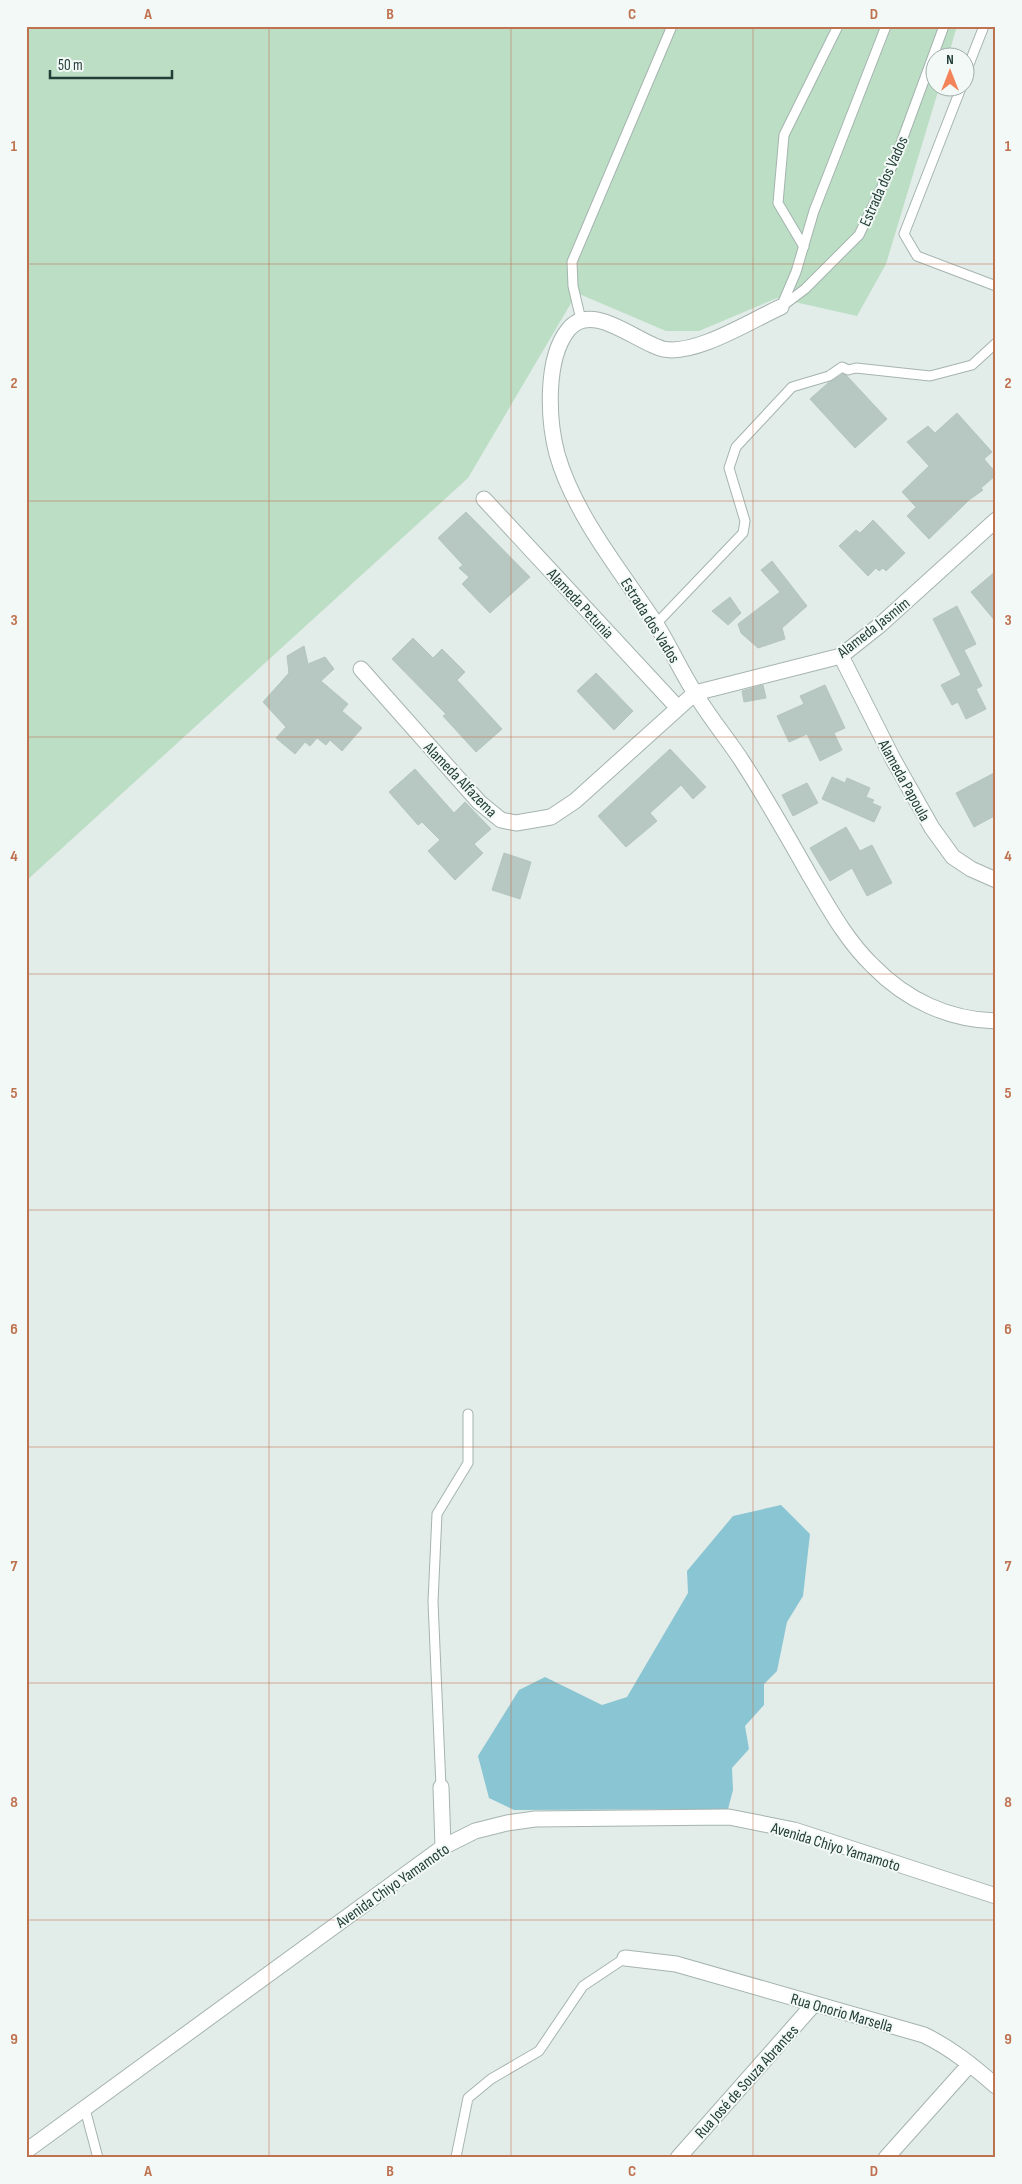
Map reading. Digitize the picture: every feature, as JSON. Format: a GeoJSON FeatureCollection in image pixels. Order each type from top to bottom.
{"type":"FeatureCollection","features":[{"type":"Feature","properties":{"kind":"street","name":"Estrada dos Vados"},"geometry":{"type":"LineString","coordinates":[[780,307],[696,347],[677,350],[663,349],[652,345],[604,322],[593,319],[581,320],[569,328],[562,338],[553,372],[550,393],[552,428],[558,455],[569,484],[593,531],[656,624],[675,655],[694,693],[742,761],[836,920],[856,948],[874,968],[920,1002],[946,1014],[975,1021],[996,1021]]}},
{"type":"Feature","properties":{"kind":"street","name":"Alameda Petunia"},"geometry":{"type":"LineString","coordinates":[[484,499],[678,708]]}},
{"type":"Feature","properties":{"kind":"street","name":"Alameda Jasmim"},"geometry":{"type":"LineString","coordinates":[[694,693],[841,656],[880,625],[996,520]]}},
{"type":"Feature","properties":{"kind":"street","name":"Alameda Papoula"},"geometry":{"type":"LineString","coordinates":[[841,656],[893,759],[953,858],[971,870],[996,880]]}},
{"type":"Feature","properties":{"kind":"street","name":"Alameda Alfazema"},"geometry":{"type":"LineString","coordinates":[[361,669],[480,802],[501,820],[516,823],[551,817],[575,801],[694,693]]}},
{"type":"Feature","properties":{"kind":"street"},"geometry":{"type":"LineString","coordinates":[[441,1787],[443,1847]]}},
{"type":"Feature","properties":{"kind":"street","name":"Avenida Chiyo Yamamoto"},"geometry":{"type":"LineString","coordinates":[[26,2151],[443,1847],[475,1831],[507,1823],[535,1819],[729,1817],[794,1830],[996,1896]]}},
{"type":"Feature","properties":{"kind":"street","name":"Rua Onorio Marsella"},"geometry":{"type":"LineString","coordinates":[[625,1958],[676,1964],[924,2036],[941,2043],[996,2086]]}},
{"type":"Feature","properties":{"kind":"street","name":"Rua José de Souza Abrantes"},"geometry":{"type":"LineString","coordinates":[[678,2158],[814,2004]]}},
{"type":"Feature","properties":{"kind":"street"},"geometry":{"type":"LineString","coordinates":[[886,2158],[970,2064]]}},
{"type":"Feature","properties":{"kind":"lane"},"geometry":{"type":"LineString","coordinates":[[581,320],[572,286],[572,262],[672,26]]}},
{"type":"Feature","properties":{"kind":"lane"},"geometry":{"type":"LineString","coordinates":[[804,247],[778,204],[784,135],[838,26]]}},
{"type":"Feature","properties":{"kind":"lane"},"geometry":{"type":"LineString","coordinates":[[780,307],[796,272],[814,210],[886,26]]}},
{"type":"Feature","properties":{"kind":"lane","name":"Estrada dos Vados"},"geometry":{"type":"LineString","coordinates":[[780,307],[805,289],[859,235],[894,162],[944,26]]}},
{"type":"Feature","properties":{"kind":"lane"},"geometry":{"type":"LineString","coordinates":[[974,52],[984,26]]}},
{"type":"Feature","properties":{"kind":"lane"},"geometry":{"type":"LineString","coordinates":[[957,98],[904,234],[917,256],[996,286]]}},
{"type":"Feature","properties":{"kind":"lane"},"geometry":{"type":"LineString","coordinates":[[656,624],[743,533],[745,521],[730,468],[736,447],[792,387],[829,376],[842,367],[848,370],[856,368],[930,376],[972,365],[996,344]]}},
{"type":"Feature","properties":{"kind":"lane"},"geometry":{"type":"LineString","coordinates":[[441,1787],[433,1602],[437,1514],[468,1463],[468,1414]]}},
{"type":"Feature","properties":{"kind":"lane"},"geometry":{"type":"LineString","coordinates":[[456,2157],[468,2098],[491,2078],[539,2051],[583,1986],[625,1958]]}},
{"type":"Feature","properties":{"kind":"lane"},"geometry":{"type":"LineString","coordinates":[[85,2108],[98,2158]]}},
{"type":"Feature","properties":{"kind":"green space"},"geometry":{"type":"Polygon","coordinates":[[[26,26],[957,26],[951,48],[924,48],[924,98],[936,98],[886,264],[857,316],[777,298],[699,331],[666,331],[577,293],[468,478],[26,881],[26,26]]]}},
{"type":"Feature","properties":{"kind":"water"},"geometry":{"type":"Polygon","coordinates":[[[781,1505],[810,1534],[803,1596],[787,1622],[777,1671],[764,1684],[764,1705],[745,1726],[749,1749],[732,1768],[733,1790],[728,1809],[514,1810],[489,1798],[478,1756],[519,1690],[545,1677],[602,1705],[627,1697],[688,1593],[687,1571],[733,1516],[781,1505]]]}},
{"type":"Feature","properties":{"kind":"building"},"geometry":{"type":"Polygon","coordinates":[[[843,374],[887,419],[855,448],[810,399],[828,383],[843,374]]]}},
{"type":"Feature","properties":{"kind":"building"},"geometry":{"type":"Polygon","coordinates":[[[957,413],[992,452],[984,459],[996,475],[981,488],[983,490],[969,500],[929,539],[907,516],[916,507],[902,492],[929,466],[907,442],[928,426],[935,433],[957,413]]]}},
{"type":"Feature","properties":{"kind":"building"},"geometry":{"type":"Polygon","coordinates":[[[466,512],[530,577],[490,613],[462,584],[469,577],[459,568],[463,565],[438,538],[466,512]]]}},
{"type":"Feature","properties":{"kind":"building"},"geometry":{"type":"Polygon","coordinates":[[[873,520],[905,553],[886,571],[883,568],[879,571],[876,568],[868,576],[839,546],[856,530],[860,533],[873,520]]]}},
{"type":"Feature","properties":{"kind":"building"},"geometry":{"type":"Polygon","coordinates":[[[772,561],[807,606],[782,628],[785,639],[758,648],[741,633],[738,624],[780,592],[761,570],[772,561]]]}},
{"type":"Feature","properties":{"kind":"building"},"geometry":{"type":"Polygon","coordinates":[[[996,571],[996,622],[971,592],[996,571]]]}},
{"type":"Feature","properties":{"kind":"building"},"geometry":{"type":"Polygon","coordinates":[[[730,597],[741,613],[728,625],[712,611],[730,597]]]}},
{"type":"Feature","properties":{"kind":"building"},"geometry":{"type":"Polygon","coordinates":[[[957,606],[976,644],[964,650],[982,686],[976,689],[986,709],[966,719],[958,702],[952,705],[941,685],[961,675],[933,619],[957,606]]]}},
{"type":"Feature","properties":{"kind":"building"},"geometry":{"type":"Polygon","coordinates":[[[413,638],[433,658],[442,649],[465,672],[457,680],[502,729],[476,752],[443,716],[446,714],[392,659],[413,638]]]}},
{"type":"Feature","properties":{"kind":"building"},"geometry":{"type":"Polygon","coordinates":[[[304,646],[308,664],[325,657],[334,669],[321,681],[348,704],[342,711],[362,728],[342,751],[330,740],[326,745],[317,738],[310,746],[305,742],[295,754],[276,738],[286,727],[263,702],[289,673],[287,656],[304,646]]]}},
{"type":"Feature","properties":{"kind":"building"},"geometry":{"type":"Polygon","coordinates":[[[596,673],[633,711],[614,730],[577,691],[596,673]]]}},
{"type":"Feature","properties":{"kind":"building"},"geometry":{"type":"Polygon","coordinates":[[[763,685],[766,698],[744,702],[742,691],[763,685]]]}},
{"type":"Feature","properties":{"kind":"building"},"geometry":{"type":"Polygon","coordinates":[[[825,685],[845,728],[834,733],[842,750],[820,761],[807,734],[789,742],[777,716],[804,704],[800,696],[825,685]]]}},
{"type":"Feature","properties":{"kind":"building"},"geometry":{"type":"Polygon","coordinates":[[[670,749],[706,787],[693,799],[681,785],[650,813],[657,821],[626,847],[598,816],[670,749]]]}},
{"type":"Feature","properties":{"kind":"building"},"geometry":{"type":"Polygon","coordinates":[[[415,769],[454,813],[465,802],[491,829],[474,844],[483,853],[455,880],[428,851],[440,840],[422,822],[418,825],[389,792],[415,769]]]}},
{"type":"Feature","properties":{"kind":"building"},"geometry":{"type":"Polygon","coordinates":[[[996,772],[996,815],[974,827],[956,793],[996,772]]]}},
{"type":"Feature","properties":{"kind":"building"},"geometry":{"type":"Polygon","coordinates":[[[832,777],[845,783],[847,778],[870,788],[866,797],[874,800],[872,803],[881,807],[874,822],[822,799],[832,777]]]}},
{"type":"Feature","properties":{"kind":"building"},"geometry":{"type":"Polygon","coordinates":[[[807,783],[818,803],[793,816],[782,795],[807,783]]]}},
{"type":"Feature","properties":{"kind":"building"},"geometry":{"type":"Polygon","coordinates":[[[846,827],[860,851],[872,845],[892,883],[867,896],[852,868],[830,881],[810,848],[846,827]]]}},
{"type":"Feature","properties":{"kind":"building"},"geometry":{"type":"Polygon","coordinates":[[[504,853],[531,862],[520,899],[492,890],[504,853]]]}}]}
